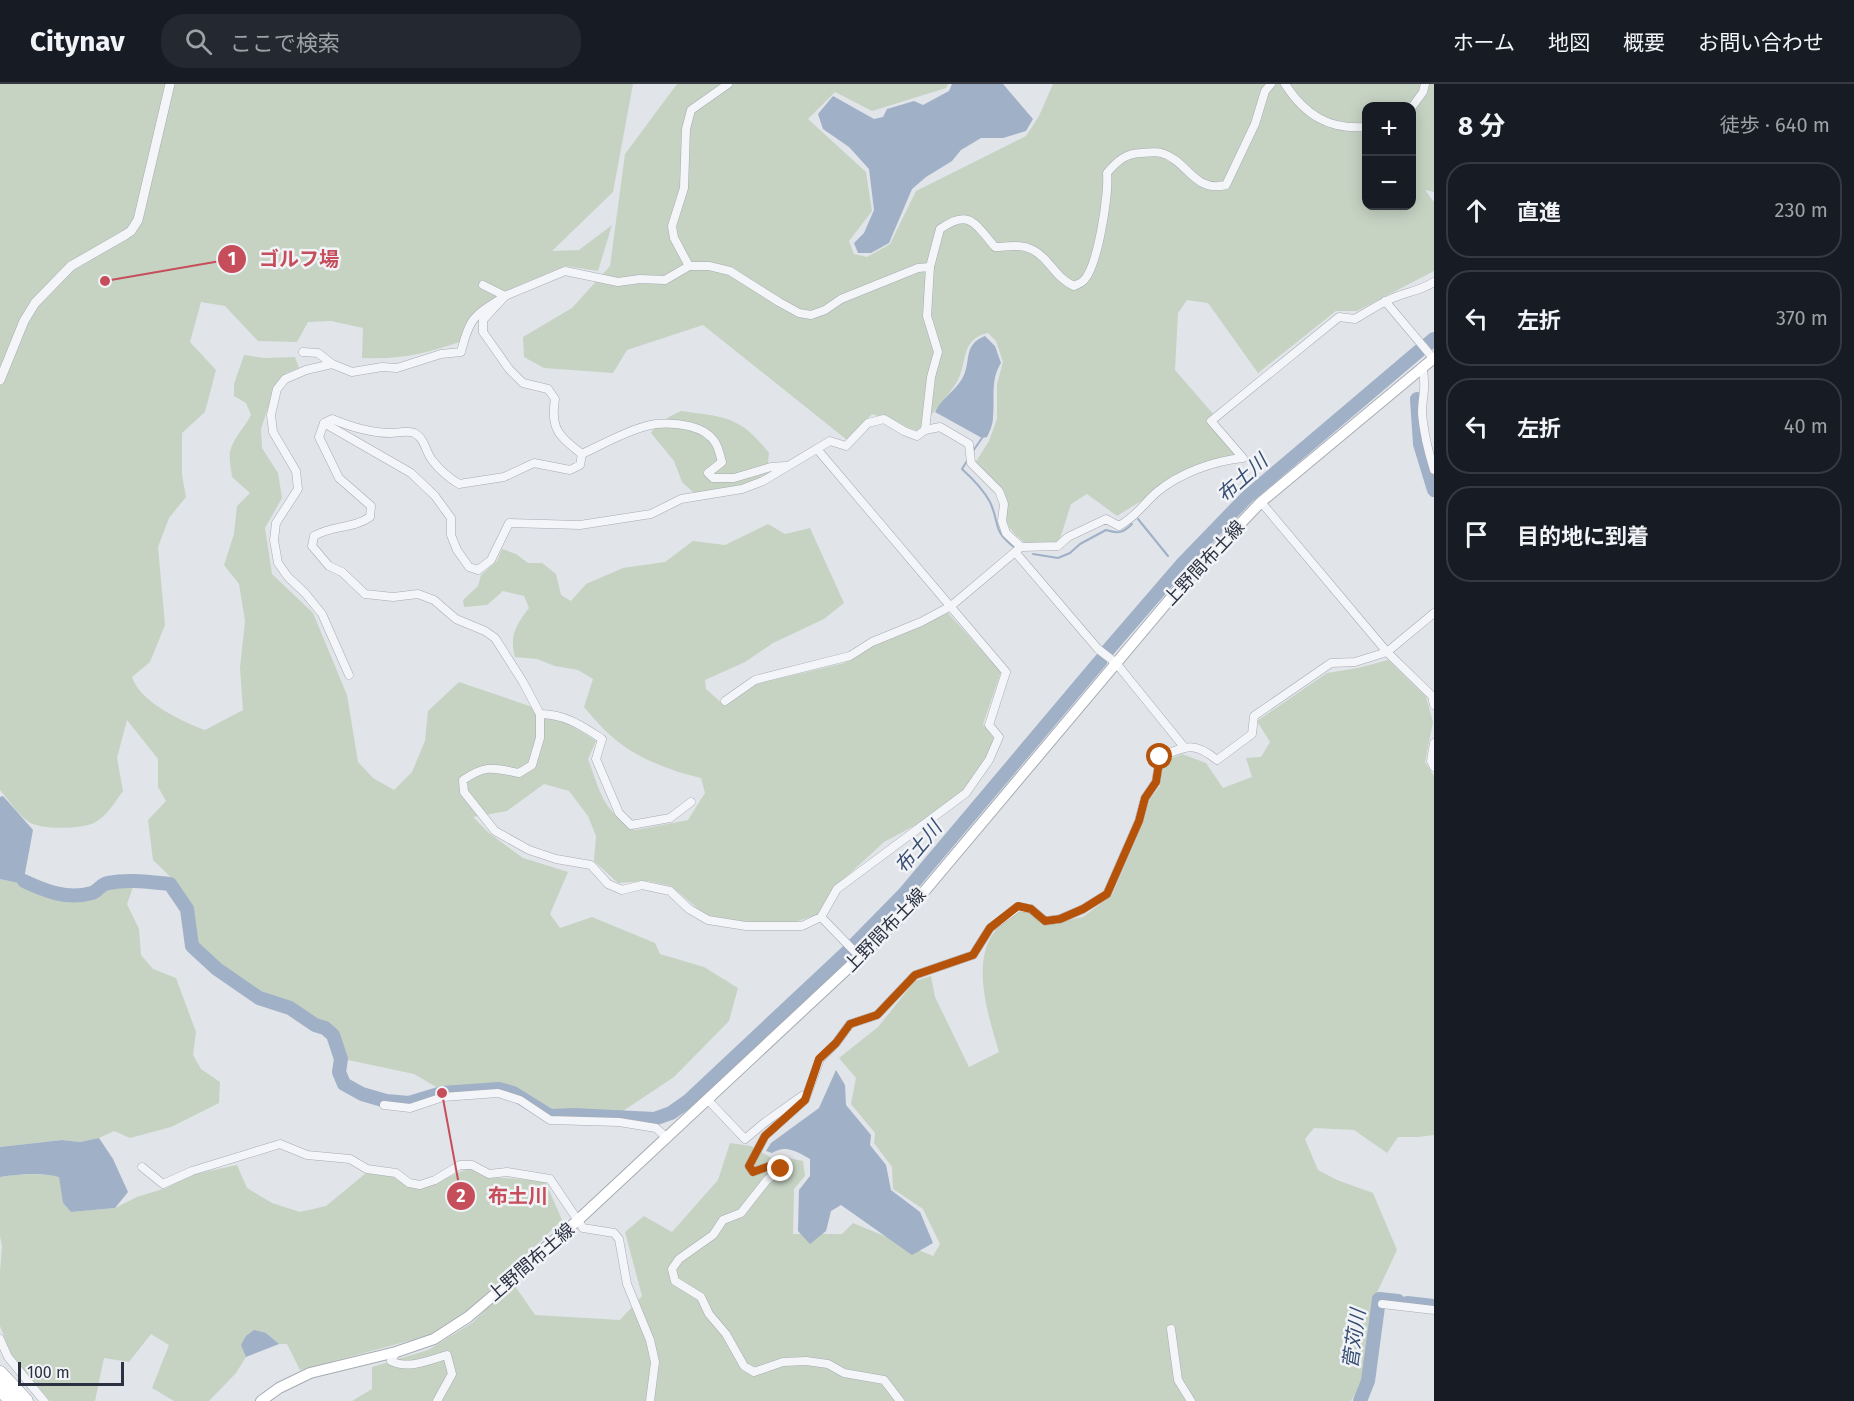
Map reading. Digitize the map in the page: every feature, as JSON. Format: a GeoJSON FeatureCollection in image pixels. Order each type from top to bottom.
{"type":"FeatureCollection","features":[{"type":"Feature","properties":{"kind":"highway"},"geometry":{"type":"LineString","coordinates":[[0,1363],[15,1382],[18,1398]]}},
{"type":"Feature","properties":{"kind":"highway"},"geometry":{"type":"LineString","coordinates":[[0,1373],[18,1398]]}},
{"type":"Feature","properties":{"kind":"highway"},"geometry":{"type":"LineString","coordinates":[[0,1389],[18,1398]]}},
{"type":"Feature","properties":{"kind":"main road","name":"上野間布土線"},"geometry":{"type":"LineString","coordinates":[[261,1401],[279,1388],[310,1373],[396,1352],[434,1339],[468,1317],[501,1289],[516,1272],[577,1221],[708,1101],[912,906],[1181,586],[1261,502],[1431,363]]}},
{"type":"Feature","properties":{"kind":"street"},"geometry":{"type":"LineString","coordinates":[[0,380],[24,321],[35,303],[71,266],[132,231],[138,220],[170,84]]}},
{"type":"Feature","properties":{"kind":"street"},"geometry":{"type":"LineString","coordinates":[[690,266],[674,238],[672,226],[684,188],[686,129],[691,110],[728,84]]}},
{"type":"Feature","properties":{"kind":"street"},"geometry":{"type":"LineString","coordinates":[[925,430],[931,377],[938,352],[927,316],[930,267],[940,229],[952,221],[963,218],[972,221],[995,247],[1027,247],[1044,258],[1063,281],[1074,286],[1083,281],[1097,252],[1108,188],[1107,173],[1118,160],[1136,153],[1161,153],[1176,160],[1202,184],[1215,188],[1226,185],[1255,124],[1265,91],[1271,84]]}},
{"type":"Feature","properties":{"kind":"street"},"geometry":{"type":"LineString","coordinates":[[1285,84],[1295,100],[1315,117],[1329,124],[1350,129],[1362,128]]}},
{"type":"Feature","properties":{"kind":"street"},"geometry":{"type":"LineString","coordinates":[[1416,102],[1423,92],[1425,84]]}},
{"type":"Feature","properties":{"kind":"street"},"geometry":{"type":"LineString","coordinates":[[303,352],[318,352],[332,364],[352,372],[382,367],[397,368],[441,354],[461,352],[466,331],[475,315],[505,296],[566,271],[618,282],[640,279],[665,280],[690,266],[709,266],[730,271],[778,302],[799,313],[811,315],[825,310],[841,298],[918,268],[930,267]]}},
{"type":"Feature","properties":{"kind":"street"},"geometry":{"type":"LineString","coordinates":[[726,700],[755,680],[850,656],[872,642],[921,622],[951,606],[1019,550],[1058,546],[1068,537],[1106,519],[1119,526],[1131,519],[1156,493],[1175,479],[1221,460],[1243,458],[1212,421],[1339,317],[1355,320],[1385,302],[1400,295],[1421,290],[1434,282]]}},
{"type":"Feature","properties":{"kind":"street"},"geometry":{"type":"LineString","coordinates":[[483,285],[505,296]]}},
{"type":"Feature","properties":{"kind":"street"},"geometry":{"type":"LineString","coordinates":[[505,296],[483,320],[483,332],[509,369],[523,383],[548,389],[555,399],[552,416],[556,429],[567,443],[582,454]]}},
{"type":"Feature","properties":{"kind":"street"},"geometry":{"type":"LineString","coordinates":[[1385,302],[1431,363],[1422,412],[1424,432],[1434,470]]}},
{"type":"Feature","properties":{"kind":"street"},"geometry":{"type":"LineString","coordinates":[[332,364],[306,369],[285,379],[277,389],[271,415],[273,432],[296,471],[298,489],[276,523],[274,540],[278,563],[322,614],[349,675]]}},
{"type":"Feature","properties":{"kind":"street"},"geometry":{"type":"LineString","coordinates":[[582,454],[580,465],[570,470],[534,463],[504,477],[459,484],[449,478],[430,458],[422,439],[412,432],[390,433],[366,430],[332,419],[324,423],[319,437],[339,478],[371,506],[370,517],[362,523],[322,531],[314,536],[312,546],[329,566],[342,572],[365,594],[393,597],[418,594],[434,600],[456,619],[485,631],[495,638],[540,714],[540,738],[532,765],[519,773],[495,768],[479,769],[463,780],[464,792],[495,831],[529,850],[556,859],[591,865],[608,884],[622,890],[642,885],[670,891],[689,909],[708,920],[771,927],[802,926],[822,917],[837,889],[966,793],[989,760],[999,737],[989,725],[1006,672],[817,449]]}},
{"type":"Feature","properties":{"kind":"street"},"geometry":{"type":"LineString","coordinates":[[324,423],[411,472],[435,496],[450,518],[451,535],[457,550],[469,567],[478,570],[491,560],[509,524],[580,525],[651,513],[681,499],[742,489],[763,481],[830,441],[846,446],[868,423],[884,419],[917,436],[925,430],[940,427],[969,444],[971,463],[999,490],[1004,504],[1002,521],[1006,533],[1098,650],[1116,663],[1184,747]]}},
{"type":"Feature","properties":{"kind":"street"},"geometry":{"type":"LineString","coordinates":[[582,454],[636,430],[656,424],[679,425],[698,428],[708,434],[716,444],[722,462],[708,473],[713,478],[734,478],[771,467],[790,466]]}},
{"type":"Feature","properties":{"kind":"street"},"geometry":{"type":"LineString","coordinates":[[1261,502],[1387,652],[1432,696],[1434,705]]}},
{"type":"Feature","properties":{"kind":"street"},"geometry":{"type":"LineString","coordinates":[[900,1401],[884,1380],[844,1373],[828,1364],[806,1361],[783,1362],[754,1372],[744,1366],[726,1334],[709,1314],[701,1297],[675,1281],[672,1269],[679,1259],[713,1235],[723,1220],[741,1213],[767,1180],[781,1169],[780,1165],[772,1165],[753,1172],[749,1166],[765,1136],[805,1100],[819,1059],[836,1043],[850,1024],[877,1015],[915,975],[973,955],[990,928],[1018,906],[1031,909],[1045,921],[1060,919],[1083,909],[1107,894],[1139,821],[1145,798],[1156,782],[1160,757],[1184,747],[1203,749],[1217,760],[1252,734],[1254,716],[1331,663],[1355,662],[1387,652],[1434,613]]}},
{"type":"Feature","properties":{"kind":"street"},"geometry":{"type":"LineString","coordinates":[[540,714],[555,714],[583,726],[602,739],[596,759],[619,813],[632,825],[670,818],[691,802]]}},
{"type":"Feature","properties":{"kind":"street"},"geometry":{"type":"LineString","coordinates":[[1434,743],[1431,761],[1434,767]]}},
{"type":"Feature","properties":{"kind":"street"},"geometry":{"type":"LineString","coordinates":[[822,917],[860,957]]}},
{"type":"Feature","properties":{"kind":"street"},"geometry":{"type":"LineString","coordinates":[[708,1101],[745,1139],[801,1098],[808,1088]]}},
{"type":"Feature","properties":{"kind":"street"},"geometry":{"type":"LineString","coordinates":[[384,1105],[410,1108],[443,1097],[498,1093],[520,1100],[550,1120],[619,1122],[656,1128],[667,1138]]}},
{"type":"Feature","properties":{"kind":"street"},"geometry":{"type":"LineString","coordinates":[[142,1167],[163,1184],[192,1171],[280,1144],[308,1155],[350,1159],[367,1169],[396,1173],[409,1183],[420,1185],[435,1180],[460,1165],[472,1165],[489,1174],[507,1172],[550,1179],[583,1228],[614,1233],[619,1239],[627,1284],[650,1340],[655,1362],[650,1401]]}},
{"type":"Feature","properties":{"kind":"street"},"geometry":{"type":"LineString","coordinates":[[1382,1304],[1434,1310]]}},
{"type":"Feature","properties":{"kind":"street"},"geometry":{"type":"LineString","coordinates":[[1171,1329],[1178,1380],[1191,1401]]}},
{"type":"Feature","properties":{"kind":"street"},"geometry":{"type":"LineString","coordinates":[[0,1339],[8,1357],[44,1401]]}},
{"type":"Feature","properties":{"kind":"street"},"geometry":{"type":"LineString","coordinates":[[396,1352],[391,1361],[400,1365],[419,1363],[447,1355],[452,1374],[436,1401]]}},
{"type":"Feature","properties":{"kind":"green space"},"geometry":{"type":"Polygon","coordinates":[[[0,84],[633,84],[613,192],[552,251],[579,250],[612,225],[598,271],[565,266],[515,287],[482,307],[463,341],[414,355],[362,358],[363,328],[331,321],[308,322],[297,342],[258,341],[225,306],[201,302],[190,342],[216,370],[205,412],[182,433],[182,475],[186,497],[169,518],[158,547],[165,625],[150,662],[132,677],[143,695],[162,709],[205,730],[243,710],[240,668],[245,621],[239,584],[224,565],[234,534],[237,506],[250,493],[232,477],[230,458],[234,442],[251,415],[246,403],[234,396],[234,384],[244,355],[264,358],[295,357],[299,368],[286,373],[275,386],[261,429],[262,448],[278,473],[282,498],[265,528],[272,574],[313,613],[347,695],[358,762],[373,778],[394,790],[412,772],[425,741],[428,711],[459,682],[553,714],[596,741],[588,759],[600,791],[609,808],[635,830],[688,820],[705,793],[701,778],[665,767],[640,756],[602,728],[584,707],[593,679],[578,670],[555,666],[537,659],[515,657],[513,637],[520,620],[529,608],[524,596],[503,591],[487,605],[464,607],[463,600],[478,586],[481,575],[497,561],[502,549],[516,554],[528,563],[542,563],[556,574],[561,595],[571,601],[586,584],[623,568],[665,562],[693,541],[725,545],[768,524],[785,534],[810,528],[844,603],[824,619],[773,643],[745,662],[705,680],[706,689],[724,705],[757,684],[844,663],[866,649],[948,613],[1001,672],[983,724],[994,739],[987,758],[963,792],[925,820],[884,842],[833,889],[819,914],[795,922],[752,922],[709,918],[671,886],[648,881],[618,883],[594,861],[596,836],[588,816],[569,791],[544,784],[507,811],[473,817],[489,833],[523,858],[568,872],[550,914],[560,928],[592,917],[655,943],[660,954],[704,967],[738,988],[729,1021],[674,1077],[623,1111],[554,1112],[508,1085],[486,1085],[443,1091],[414,1074],[348,1060],[336,1033],[295,1005],[258,993],[196,943],[191,908],[176,882],[153,860],[148,820],[166,801],[158,787],[158,759],[127,720],[117,758],[123,791],[106,813],[94,823],[61,828],[34,825],[21,815],[0,790],[0,84]]]}},
{"type":"Feature","properties":{"kind":"green space"},"geometry":{"type":"Polygon","coordinates":[[[677,84],[948,84],[946,88],[872,111],[835,92],[808,119],[866,172],[872,211],[849,241],[854,254],[867,257],[890,244],[916,191],[1026,136],[1039,116],[1053,84],[1434,84],[1434,192],[1425,190],[1434,202],[1434,271],[1357,311],[1336,311],[1258,373],[1208,303],[1187,300],[1178,313],[1175,370],[1214,415],[1208,421],[1237,455],[1205,462],[1170,478],[1146,498],[1117,516],[1087,494],[1071,504],[1059,542],[1026,544],[1013,532],[1007,522],[1005,493],[975,463],[989,441],[997,419],[997,384],[1003,362],[996,341],[988,333],[973,340],[966,352],[957,382],[918,431],[872,414],[847,440],[703,325],[627,350],[613,373],[544,368],[524,357],[523,337],[572,308],[610,266],[625,154],[677,84]]]}},
{"type":"Feature","properties":{"kind":"green space"},"geometry":{"type":"Polygon","coordinates":[[[681,411],[721,417],[740,425],[769,453],[767,473],[733,493],[702,500],[682,482],[674,461],[651,433],[660,422],[681,411]]]}},
{"type":"Feature","properties":{"kind":"green space"},"geometry":{"type":"Polygon","coordinates":[[[1388,660],[1426,697],[1433,722],[1425,762],[1434,776],[1434,1135],[1398,1137],[1387,1153],[1354,1130],[1314,1128],[1305,1139],[1318,1170],[1337,1180],[1373,1193],[1397,1250],[1375,1297],[1365,1378],[1351,1401],[352,1401],[372,1389],[372,1367],[428,1350],[472,1323],[513,1283],[535,1315],[620,1320],[642,1296],[625,1232],[644,1216],[672,1232],[718,1180],[730,1143],[751,1146],[775,1160],[788,1158],[803,1161],[805,1176],[794,1189],[793,1234],[842,1234],[853,1223],[933,1256],[940,1244],[923,1209],[893,1189],[892,1167],[874,1143],[875,1133],[851,1104],[856,1078],[839,1058],[878,1027],[915,981],[931,976],[935,997],[969,1067],[999,1052],[987,1006],[983,972],[984,956],[997,929],[1019,911],[1031,913],[1042,925],[1083,917],[1112,895],[1144,821],[1149,800],[1160,786],[1164,761],[1182,754],[1206,763],[1223,788],[1252,777],[1246,758],[1261,757],[1270,742],[1257,721],[1327,673],[1388,660]]]}},
{"type":"Feature","properties":{"kind":"green space"},"geometry":{"type":"Polygon","coordinates":[[[0,879],[23,884],[55,900],[95,898],[110,888],[133,887],[127,904],[139,929],[141,955],[153,969],[176,978],[196,1032],[193,1055],[201,1069],[220,1082],[219,1103],[171,1127],[130,1138],[114,1131],[99,1138],[80,1142],[62,1140],[0,1147],[0,879]]]}},
{"type":"Feature","properties":{"kind":"green space"},"geometry":{"type":"Polygon","coordinates":[[[237,1165],[247,1188],[272,1203],[300,1212],[326,1206],[366,1173],[393,1176],[405,1185],[422,1189],[469,1168],[490,1177],[545,1181],[562,1220],[466,1314],[431,1335],[300,1370],[287,1344],[279,1344],[266,1333],[242,1345],[246,1357],[236,1373],[209,1401],[174,1401],[152,1388],[169,1345],[151,1334],[129,1362],[104,1358],[95,1401],[50,1401],[11,1354],[0,1326],[2,1246],[0,1177],[30,1174],[60,1177],[63,1203],[71,1212],[115,1208],[137,1197],[166,1188],[191,1175],[237,1165]]]}},
{"type":"Feature","properties":{"kind":"water"},"geometry":{"type":"Polygon","coordinates":[[[952,84],[1003,84],[1033,119],[1026,131],[1003,138],[981,138],[961,150],[952,161],[926,177],[912,189],[889,243],[871,253],[858,253],[854,243],[864,233],[874,210],[869,169],[849,147],[823,129],[818,114],[833,96],[874,119],[883,117],[887,109],[914,101],[923,105],[949,91],[952,84]]]}},
{"type":"Feature","properties":{"kind":"water"},"geometry":{"type":"Polygon","coordinates":[[[985,336],[995,346],[1001,363],[995,376],[992,425],[987,437],[982,438],[935,412],[940,403],[962,379],[973,344],[985,336]]]}},
{"type":"Feature","properties":{"kind":"water"},"geometry":{"type":"Polygon","coordinates":[[[3,796],[33,830],[23,884],[0,879],[0,797],[3,796]]]}},
{"type":"Feature","properties":{"kind":"water"},"geometry":{"type":"Polygon","coordinates":[[[836,1070],[845,1085],[846,1105],[871,1135],[870,1145],[886,1165],[891,1190],[920,1212],[933,1243],[912,1255],[841,1205],[831,1211],[826,1231],[810,1244],[798,1231],[799,1190],[810,1176],[810,1159],[787,1149],[772,1153],[766,1151],[771,1143],[819,1108],[836,1070]]]}},
{"type":"Feature","properties":{"kind":"water"},"geometry":{"type":"Polygon","coordinates":[[[99,1138],[113,1159],[128,1192],[115,1208],[71,1212],[63,1203],[59,1177],[30,1174],[0,1177],[0,1147],[62,1140],[80,1142],[99,1138]]]}},
{"type":"Feature","properties":{"kind":"water"},"geometry":{"type":"Polygon","coordinates":[[[254,1330],[266,1333],[279,1344],[246,1357],[241,1345],[246,1336],[254,1330]]]}},
{"type":"Feature","properties":{"kind":"waterway","name":"布土川"},"geometry":{"type":"LineString","coordinates":[[1428,344],[1434,339]]}},
{"type":"Feature","properties":{"kind":"waterway","name":"布土川"},"geometry":{"type":"LineString","coordinates":[[1108,650],[1183,563],[1247,497],[1419,351]]}},
{"type":"Feature","properties":{"kind":"waterway","name":"菅苅川"},"geometry":{"type":"LineString","coordinates":[[1417,399],[1420,444],[1434,490]]}},
{"type":"Feature","properties":{"kind":"waterway"},"geometry":{"type":"LineString","coordinates":[[973,451],[982,438]]}},
{"type":"Feature","properties":{"kind":"waterway"},"geometry":{"type":"LineString","coordinates":[[967,461],[962,469],[978,484],[987,497],[999,531],[1015,548]]}},
{"type":"Feature","properties":{"kind":"waterway"},"geometry":{"type":"LineString","coordinates":[[1138,519],[1168,556]]}},
{"type":"Feature","properties":{"kind":"waterway"},"geometry":{"type":"LineString","coordinates":[[1033,554],[1058,558],[1106,530],[1121,532],[1132,524]]}},
{"type":"Feature","properties":{"kind":"waterway","name":"布土川"},"geometry":{"type":"LineString","coordinates":[[854,945],[904,894],[1101,660]]}},
{"type":"Feature","properties":{"kind":"waterway","name":"布土川"},"geometry":{"type":"LineString","coordinates":[[24,881],[65,895],[92,893],[106,884],[116,882],[139,881],[170,884],[187,909],[192,946],[217,969],[259,998],[290,1008],[333,1035],[341,1059],[339,1072],[344,1084],[362,1094],[386,1101],[409,1103],[442,1093],[499,1089],[513,1093],[550,1116],[654,1119],[671,1113],[688,1101],[848,951]]}},
{"type":"Feature","properties":{"kind":"waterway","name":"菅苅川"},"geometry":{"type":"LineString","coordinates":[[1360,1401],[1368,1381],[1379,1299],[1398,1301]]}},
{"type":"Feature","properties":{"kind":"waterway","name":"菅苅川"},"geometry":{"type":"LineString","coordinates":[[1407,1303],[1434,1306]]}},
{"type":"Feature","properties":{"kind":"place","name":"ゴルフ場"},"geometry":{"type":"Point","coordinates":[105,281]}},
{"type":"Feature","properties":{"kind":"place","name":"布土川"},"geometry":{"type":"Point","coordinates":[442,1093]}},
{"type":"Feature","properties":{"kind":"route"},"geometry":{"type":"LineString","coordinates":[[781,1169],[780,1165],[772,1165],[753,1172],[749,1166],[765,1136],[805,1100],[819,1059],[836,1043],[850,1024],[877,1015],[899,989],[915,975],[973,955],[990,928],[1018,906],[1031,909],[1045,921],[1060,919],[1083,909],[1107,894],[1139,821],[1145,798],[1156,782],[1160,757]]}}]}
